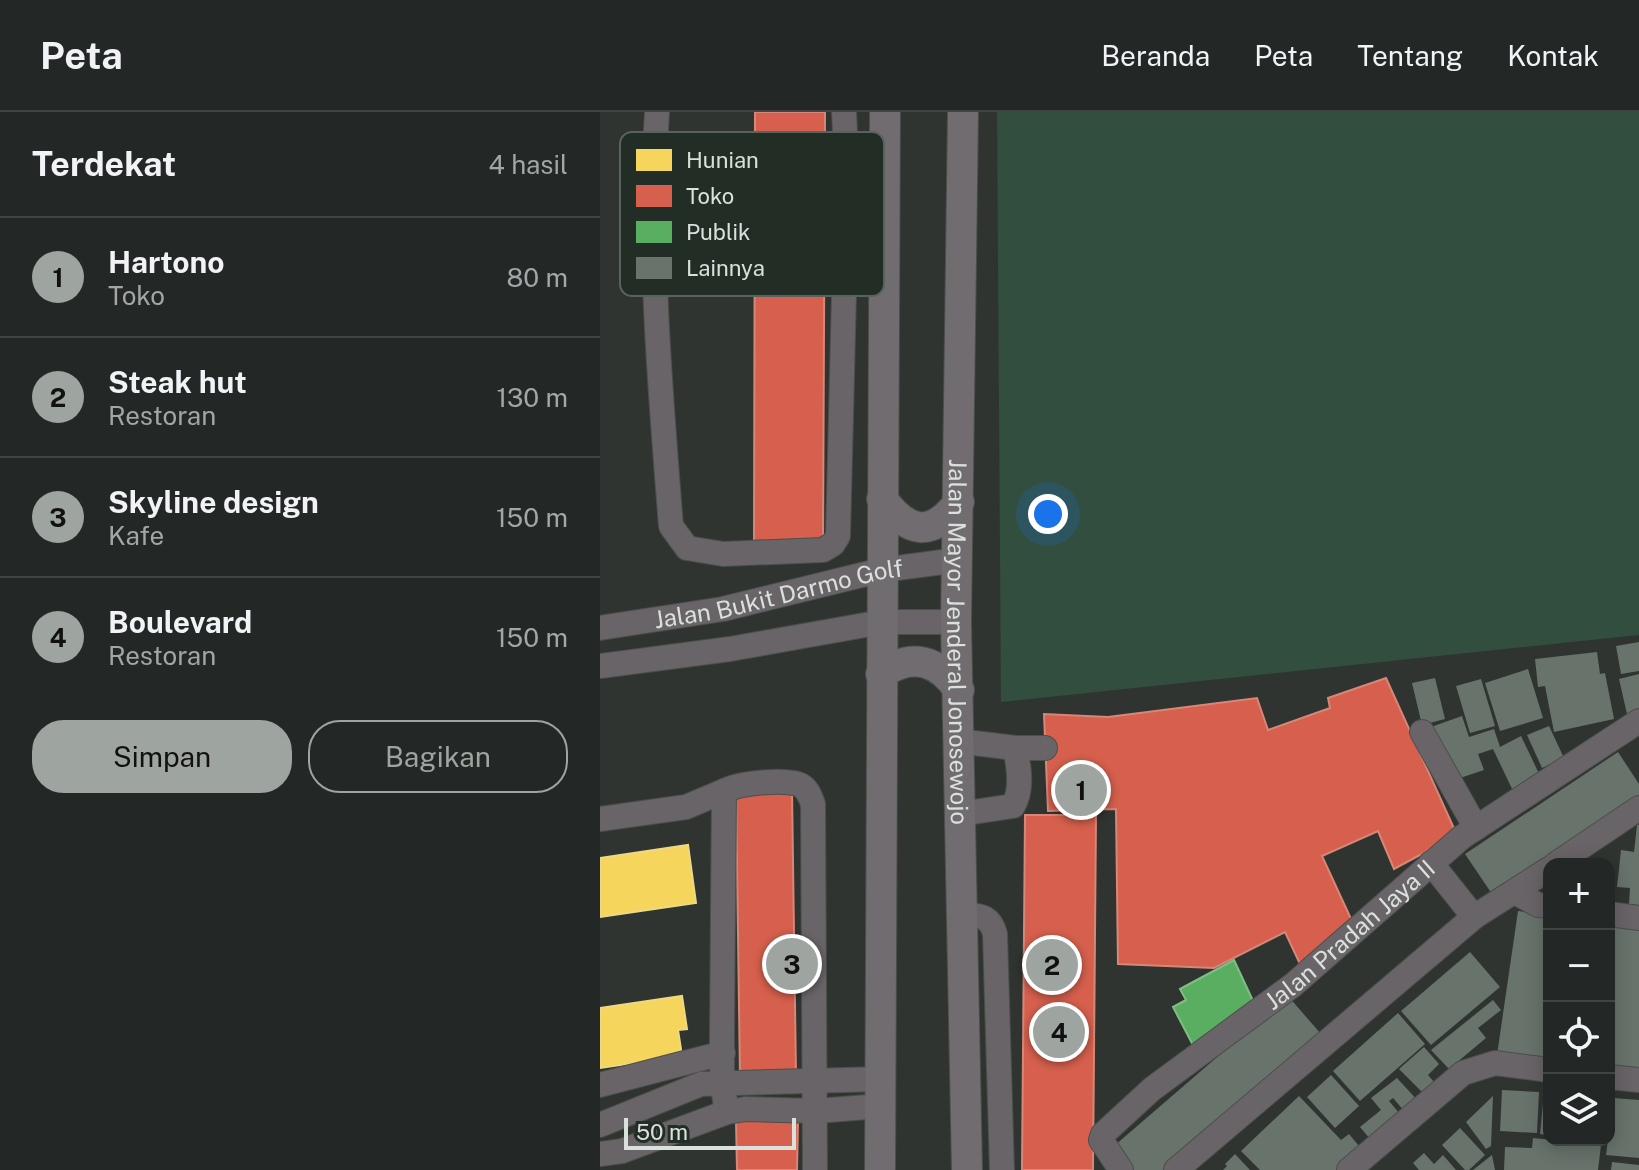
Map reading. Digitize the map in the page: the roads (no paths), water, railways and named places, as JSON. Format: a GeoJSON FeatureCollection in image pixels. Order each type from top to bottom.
{"type":"FeatureCollection","features":[{"type":"Feature","properties":{"kind":"main road"},"geometry":{"type":"LineString","coordinates":[[884,177],[885,112]]}},
{"type":"Feature","properties":{"kind":"main road","name":"Jalan Mayor Jenderal Jonosewojo"},"geometry":{"type":"LineString","coordinates":[[963,112],[956,622],[967,1170]]}},
{"type":"Feature","properties":{"kind":"main road"},"geometry":{"type":"LineString","coordinates":[[880,1170],[882,296]]}},
{"type":"Feature","properties":{"kind":"main road"},"geometry":{"type":"LineString","coordinates":[[882,499],[901,520],[925,527],[947,518],[959,502]]}},
{"type":"Feature","properties":{"kind":"main road"},"geometry":{"type":"LineString","coordinates":[[881,674],[908,660],[920,659],[940,668],[959,690]]}},
{"type":"Feature","properties":{"kind":"street"},"geometry":{"type":"LineString","coordinates":[[656,132],[657,112]]}},
{"type":"Feature","properties":{"kind":"street"},"geometry":{"type":"LineString","coordinates":[[844,112],[845,132]]}},
{"type":"Feature","properties":{"kind":"street"},"geometry":{"type":"LineString","coordinates":[[656,296],[657,351],[671,526],[687,548],[723,554],[823,550],[833,544],[838,536],[844,296]]}},
{"type":"Feature","properties":{"kind":"street"},"geometry":{"type":"LineString","coordinates":[[844,305],[882,306]]}},
{"type":"Feature","properties":{"kind":"street","name":"Jalan Bukit Darmo Golf"},"geometry":{"type":"LineString","coordinates":[[600,628],[723,609],[882,570],[958,560]]}},
{"type":"Feature","properties":{"kind":"street"},"geometry":{"type":"LineString","coordinates":[[771,597],[782,640]]}},
{"type":"Feature","properties":{"kind":"street","name":"Jalan Bukit Darmo Golf"},"geometry":{"type":"LineString","coordinates":[[600,666],[882,622],[956,622]]}},
{"type":"Feature","properties":{"kind":"street"},"geometry":{"type":"LineString","coordinates":[[639,623],[644,660]]}},
{"type":"Feature","properties":{"kind":"street","name":"Jalan Pradah Jaya II"},"geometry":{"type":"LineString","coordinates":[[1121,1170],[1101,1140],[1109,1127],[1152,1089],[1293,985],[1431,863],[1476,828],[1639,721]]}},
{"type":"Feature","properties":{"kind":"street"},"geometry":{"type":"LineString","coordinates":[[1422,732],[1476,828]]}},
{"type":"Feature","properties":{"kind":"street"},"geometry":{"type":"LineString","coordinates":[[958,741],[1015,748],[1045,748]]}},
{"type":"Feature","properties":{"kind":"street"},"geometry":{"type":"LineString","coordinates":[[960,814],[1013,806],[1019,796],[1015,748]]}},
{"type":"Feature","properties":{"kind":"street"},"geometry":{"type":"LineString","coordinates":[[600,819],[686,807],[732,787],[767,782],[799,784],[809,793],[813,804],[815,1170]]}},
{"type":"Feature","properties":{"kind":"street"},"geometry":{"type":"LineString","coordinates":[[724,791],[722,1082],[727,1112]]}},
{"type":"Feature","properties":{"kind":"street"},"geometry":{"type":"LineString","coordinates":[[1565,858],[1639,808]]}},
{"type":"Feature","properties":{"kind":"street"},"geometry":{"type":"LineString","coordinates":[[1431,863],[1474,917]]}},
{"type":"Feature","properties":{"kind":"street"},"geometry":{"type":"LineString","coordinates":[[1176,1170],[1474,917],[1543,873]]}},
{"type":"Feature","properties":{"kind":"street"},"geometry":{"type":"LineString","coordinates":[[1515,892],[1543,905]]}},
{"type":"Feature","properties":{"kind":"street"},"geometry":{"type":"LineString","coordinates":[[962,914],[985,917],[992,924],[995,934],[1002,1170]]}},
{"type":"Feature","properties":{"kind":"street"},"geometry":{"type":"LineString","coordinates":[[1615,915],[1639,918]]}},
{"type":"Feature","properties":{"kind":"street"},"geometry":{"type":"LineString","coordinates":[[600,1085],[723,1053]]}},
{"type":"Feature","properties":{"kind":"street"},"geometry":{"type":"LineString","coordinates":[[1349,1170],[1463,1073],[1495,1063],[1543,1069]]}},
{"type":"Feature","properties":{"kind":"street"},"geometry":{"type":"LineString","coordinates":[[1615,1078],[1639,1080]]}},
{"type":"Feature","properties":{"kind":"street"},"geometry":{"type":"LineString","coordinates":[[600,1125],[701,1084],[816,1080],[881,1092]]}},
{"type":"Feature","properties":{"kind":"street"},"geometry":{"type":"LineString","coordinates":[[600,1154],[622,1151],[727,1112],[745,1109],[816,1111],[881,1092]]}},
{"type":"Feature","properties":{"kind":"place","name":"Hartono"},"geometry":{"type":"Point","coordinates":[1081,790]}},
{"type":"Feature","properties":{"kind":"place","name":"Skyline design"},"geometry":{"type":"Point","coordinates":[792,964]}},
{"type":"Feature","properties":{"kind":"place","name":"Steak hut"},"geometry":{"type":"Point","coordinates":[1052,965]}},
{"type":"Feature","properties":{"kind":"place","name":"Boulevard"},"geometry":{"type":"Point","coordinates":[1059,1032]}}]}
